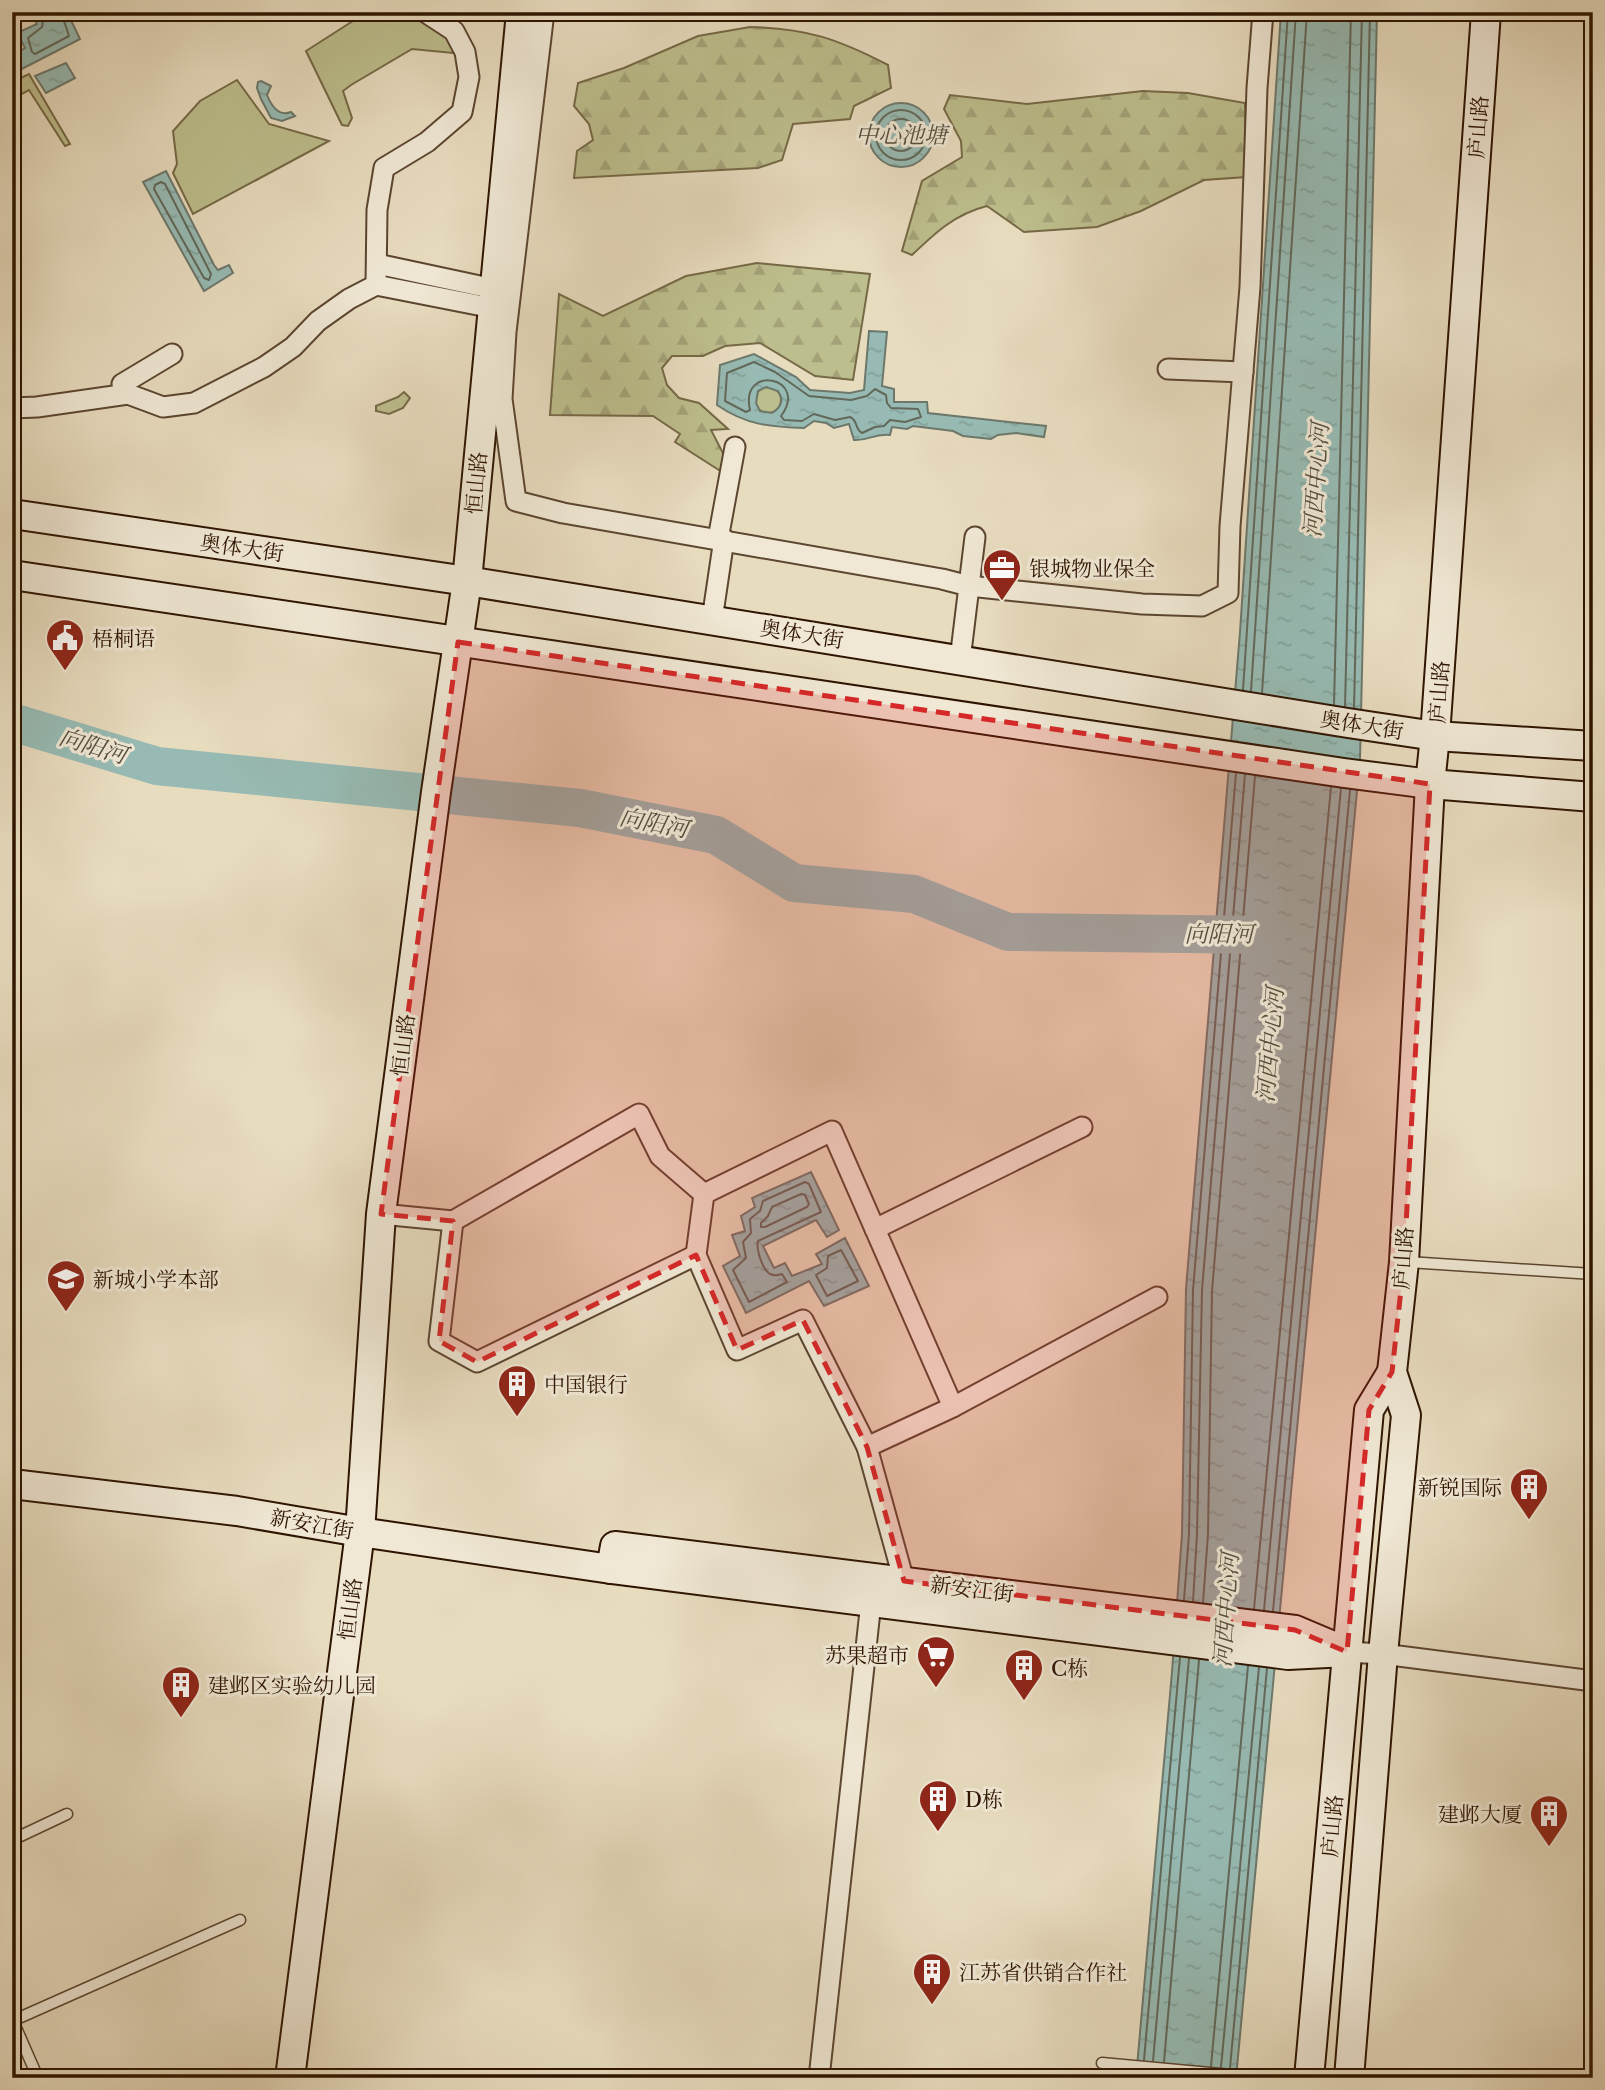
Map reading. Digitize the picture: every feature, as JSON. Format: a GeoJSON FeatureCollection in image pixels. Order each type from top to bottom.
{"type":"FeatureCollection","features":[{"type":"Feature","properties":{"kind":"main road","name":"恒山路"},"geometry":{"type":"LineString","coordinates":[[290,2078],[360,1532],[381,1214],[467,581],[521,12]]}},
{"type":"Feature","properties":{"kind":"main road","name":"庐山路"},"geometry":{"type":"LineString","coordinates":[[1349,2078],[1383,1654],[1406,1415],[1392,1372],[1404,1262],[1430,784],[1436,736],[1486,12]]}},
{"type":"Feature","properties":{"kind":"main road","name":"奥体大街"},"geometry":{"type":"LineString","coordinates":[[12,514],[467,581],[1436,736],[1593,746]]}},
{"type":"Feature","properties":{"kind":"main road"},"geometry":{"type":"LineString","coordinates":[[12,575],[1344,773],[1430,784],[1593,797]]}},
{"type":"Feature","properties":{"kind":"main road","name":"庐山路"},"geometry":{"type":"LineString","coordinates":[[1310,2078],[1369,1410],[1392,1372]]}},
{"type":"Feature","properties":{"kind":"main road","name":"新安江街"},"geometry":{"type":"LineString","coordinates":[[12,1484],[237,1511],[611,1569],[871,1602],[1142,1623]]}},
{"type":"Feature","properties":{"kind":"main road","name":"新安江街"},"geometry":{"type":"LineString","coordinates":[[611,1569],[615,1546],[904,1581],[1142,1623],[1348,1652]]}},
{"type":"Feature","properties":{"kind":"street"},"geometry":{"type":"LineString","coordinates":[[376,285],[377,210],[384,168],[427,142],[462,112],[469,77],[465,52],[454,31],[425,12]]}},
{"type":"Feature","properties":{"kind":"street"},"geometry":{"type":"LineString","coordinates":[[544,12],[506,332],[502,399],[516,501],[564,513],[721,539],[969,586],[1142,604],[1202,606],[1228,593],[1230,526],[1250,287],[1257,88],[1263,12]]}},
{"type":"Feature","properties":{"kind":"street"},"geometry":{"type":"LineString","coordinates":[[377,264],[494,298]]}},
{"type":"Feature","properties":{"kind":"street"},"geometry":{"type":"LineString","coordinates":[[12,408],[128,394],[163,407],[194,403],[264,367],[293,347],[318,321],[349,299],[376,285],[494,298]]}},
{"type":"Feature","properties":{"kind":"street"},"geometry":{"type":"LineString","coordinates":[[128,394],[122,384],[172,354]]}},
{"type":"Feature","properties":{"kind":"street"},"geometry":{"type":"LineString","coordinates":[[1168,369],[1243,372]]}},
{"type":"Feature","properties":{"kind":"street"},"geometry":{"type":"LineString","coordinates":[[712,620],[735,447]]}},
{"type":"Feature","properties":{"kind":"street"},"geometry":{"type":"LineString","coordinates":[[960,660],[975,537]]}},
{"type":"Feature","properties":{"kind":"street"},"geometry":{"type":"LineString","coordinates":[[381,1214],[453,1221],[639,1114],[660,1156],[704,1194]]}},
{"type":"Feature","properties":{"kind":"street"},"geometry":{"type":"LineString","coordinates":[[874,1229],[1082,1127]]}},
{"type":"Feature","properties":{"kind":"street"},"geometry":{"type":"LineString","coordinates":[[704,1194],[832,1131],[953,1407]]}},
{"type":"Feature","properties":{"kind":"street"},"geometry":{"type":"LineString","coordinates":[[704,1194],[696,1255],[737,1350],[803,1320],[867,1447],[904,1581]]}},
{"type":"Feature","properties":{"kind":"street"},"geometry":{"type":"LineString","coordinates":[[453,1221],[439,1341],[477,1362],[696,1255]]}},
{"type":"Feature","properties":{"kind":"street"},"geometry":{"type":"LineString","coordinates":[[867,1447],[953,1407],[1157,1297]]}},
{"type":"Feature","properties":{"kind":"street"},"geometry":{"type":"LineString","coordinates":[[818,2078],[871,1602]]}},
{"type":"Feature","properties":{"kind":"street","name":"新安江街"},"geometry":{"type":"LineString","coordinates":[[1348,1652],[1383,1654],[1593,1681]]}},
{"type":"Feature","properties":{"kind":"lane"},"geometry":{"type":"LineString","coordinates":[[1404,1262],[1593,1274]]}},
{"type":"Feature","properties":{"kind":"lane"},"geometry":{"type":"LineString","coordinates":[[12,1840],[67,1814]]}},
{"type":"Feature","properties":{"kind":"lane"},"geometry":{"type":"LineString","coordinates":[[38,2078],[12,2021],[240,1920]]}},
{"type":"Feature","properties":{"kind":"lane"},"geometry":{"type":"LineString","coordinates":[[1102,2063],[1264,2078]]}},
{"type":"Feature","properties":{"kind":"highlighted area"},"geometry":{"type":"Polygon","coordinates":[[[458,642],[1430,784],[1404,1262],[1392,1372],[1369,1410],[1347,1652],[1295,1630],[904,1581],[867,1447],[803,1320],[737,1350],[696,1255],[477,1362],[439,1341],[453,1221],[381,1214],[458,642]]]}},
{"type":"Feature","properties":{"kind":"green space"},"geometry":{"type":"Polygon","coordinates":[[[367,12],[417,12],[456,46],[453,53],[412,49],[351,85],[343,91],[352,118],[348,126],[342,125],[306,51],[367,12]]]}},
{"type":"Feature","properties":{"kind":"green space"},"geometry":{"type":"Polygon","coordinates":[[[750,27],[805,33],[853,48],[888,65],[891,88],[854,106],[850,119],[793,124],[782,160],[758,168],[574,178],[577,151],[593,140],[589,124],[574,106],[578,83],[624,68],[698,36],[750,27]]]}},
{"type":"Feature","properties":{"kind":"green space"},"geometry":{"type":"Polygon","coordinates":[[[29,74],[70,144],[65,146],[29,90],[12,99],[12,82],[29,74]]]}},
{"type":"Feature","properties":{"kind":"green space"},"geometry":{"type":"Polygon","coordinates":[[[237,80],[269,124],[329,141],[193,214],[173,173],[177,164],[173,131],[200,101],[237,80]]]}},
{"type":"Feature","properties":{"kind":"green space"},"geometry":{"type":"Polygon","coordinates":[[[1143,91],[1188,93],[1245,103],[1246,177],[1204,180],[1141,211],[1097,227],[1024,232],[987,206],[955,219],[912,255],[902,251],[922,181],[962,157],[961,141],[944,109],[950,95],[1027,104],[1143,91]]]}},
{"type":"Feature","properties":{"kind":"green space"},"geometry":{"type":"Polygon","coordinates":[[[757,263],[870,274],[853,380],[815,376],[760,343],[725,346],[703,356],[672,356],[662,368],[667,385],[679,398],[699,403],[728,429],[711,430],[726,459],[722,472],[675,442],[680,434],[653,416],[550,415],[559,294],[603,316],[686,276],[757,263]]]}},
{"type":"Feature","properties":{"kind":"green space"},"geometry":{"type":"Polygon","coordinates":[[[768,387],[777,391],[781,400],[777,409],[768,413],[759,409],[755,400],[759,391],[768,387]]]}},
{"type":"Feature","properties":{"kind":"green space"},"geometry":{"type":"Polygon","coordinates":[[[404,392],[410,398],[403,408],[389,414],[376,411],[376,406],[404,392]]]}},
{"type":"Feature","properties":{"kind":"water"},"geometry":{"type":"Polygon","coordinates":[[[30,12],[67,12],[80,39],[12,74],[12,56],[25,48],[17,33],[37,24],[30,12]]]}},
{"type":"Feature","properties":{"kind":"water","name":"河西中心河"},"geometry":{"type":"Polygon","coordinates":[[[1281,12],[1377,12],[1360,759],[1236,2078],[1136,2078],[1182,1534],[1186,1289],[1240,632],[1281,12]]]}},
{"type":"Feature","properties":{"kind":"water"},"geometry":{"type":"Polygon","coordinates":[[[66,63],[75,78],[46,93],[35,76],[66,63]]]}},
{"type":"Feature","properties":{"kind":"water"},"geometry":{"type":"Polygon","coordinates":[[[258,82],[271,86],[267,95],[276,109],[282,113],[291,112],[295,116],[282,121],[271,118],[257,88],[258,82]]]}},
{"type":"Feature","properties":{"kind":"water","name":"中心池塘"},"geometry":{"type":"Polygon","coordinates":[[[901,103],[919,109],[927,117],[933,135],[927,153],[919,161],[901,167],[883,161],[875,153],[869,135],[875,117],[883,109],[901,103]]]}},
{"type":"Feature","properties":{"kind":"water"},"geometry":{"type":"Polygon","coordinates":[[[166,171],[214,265],[218,270],[229,265],[233,273],[204,291],[143,182],[166,171]]]}},
{"type":"Feature","properties":{"kind":"water"},"geometry":{"type":"Polygon","coordinates":[[[869,331],[887,332],[882,386],[894,389],[894,402],[927,402],[928,413],[1046,426],[1044,437],[1016,433],[998,435],[991,439],[913,426],[907,429],[892,427],[890,435],[854,440],[849,424],[834,428],[814,421],[804,428],[769,426],[738,417],[717,405],[720,365],[754,354],[796,377],[810,390],[850,393],[864,390],[869,331]],[[766,387],[758,391],[756,403],[760,411],[772,413],[780,406],[778,391],[766,387]]]}},
{"type":"Feature","properties":{"kind":"water"},"geometry":{"type":"Polygon","coordinates":[[[811,1172],[839,1230],[827,1237],[816,1220],[763,1246],[774,1268],[785,1263],[792,1276],[822,1264],[816,1254],[845,1238],[869,1286],[824,1306],[809,1281],[746,1313],[723,1266],[740,1256],[732,1235],[745,1231],[741,1216],[755,1207],[752,1198],[811,1172]]]}},
{"type":"Feature","properties":{"kind":"waterway","name":"向阳河"},"geometry":{"type":"LineString","coordinates":[[12,722],[157,766],[580,808],[716,835],[794,883],[914,894],[1008,932],[1267,935]]}},
{"type":"Feature","properties":{"kind":"place","name":"银城物业保全"},"geometry":{"type":"Point","coordinates":[1002,602]}},
{"type":"Feature","properties":{"kind":"place","name":"梧桐语"},"geometry":{"type":"Point","coordinates":[65,672]}},
{"type":"Feature","properties":{"kind":"place","name":"新城小学本部"},"geometry":{"type":"Point","coordinates":[66,1313]}},
{"type":"Feature","properties":{"kind":"place","name":"中国银行"},"geometry":{"type":"Point","coordinates":[517,1418]}},
{"type":"Feature","properties":{"kind":"place","name":"新锐国际"},"geometry":{"type":"Point","coordinates":[1529,1521]}},
{"type":"Feature","properties":{"kind":"place","name":"苏果超市"},"geometry":{"type":"Point","coordinates":[936,1689]}},
{"type":"Feature","properties":{"kind":"place","name":"C栋"},"geometry":{"type":"Point","coordinates":[1024,1702]}},
{"type":"Feature","properties":{"kind":"place","name":"建邺区实验幼儿园"},"geometry":{"type":"Point","coordinates":[181,1719]}},
{"type":"Feature","properties":{"kind":"place","name":"D栋"},"geometry":{"type":"Point","coordinates":[938,1833]}},
{"type":"Feature","properties":{"kind":"place","name":"建邺大厦"},"geometry":{"type":"Point","coordinates":[1549,1848]}},
{"type":"Feature","properties":{"kind":"place","name":"江苏省供销合作社"},"geometry":{"type":"Point","coordinates":[932,2006]}}]}
